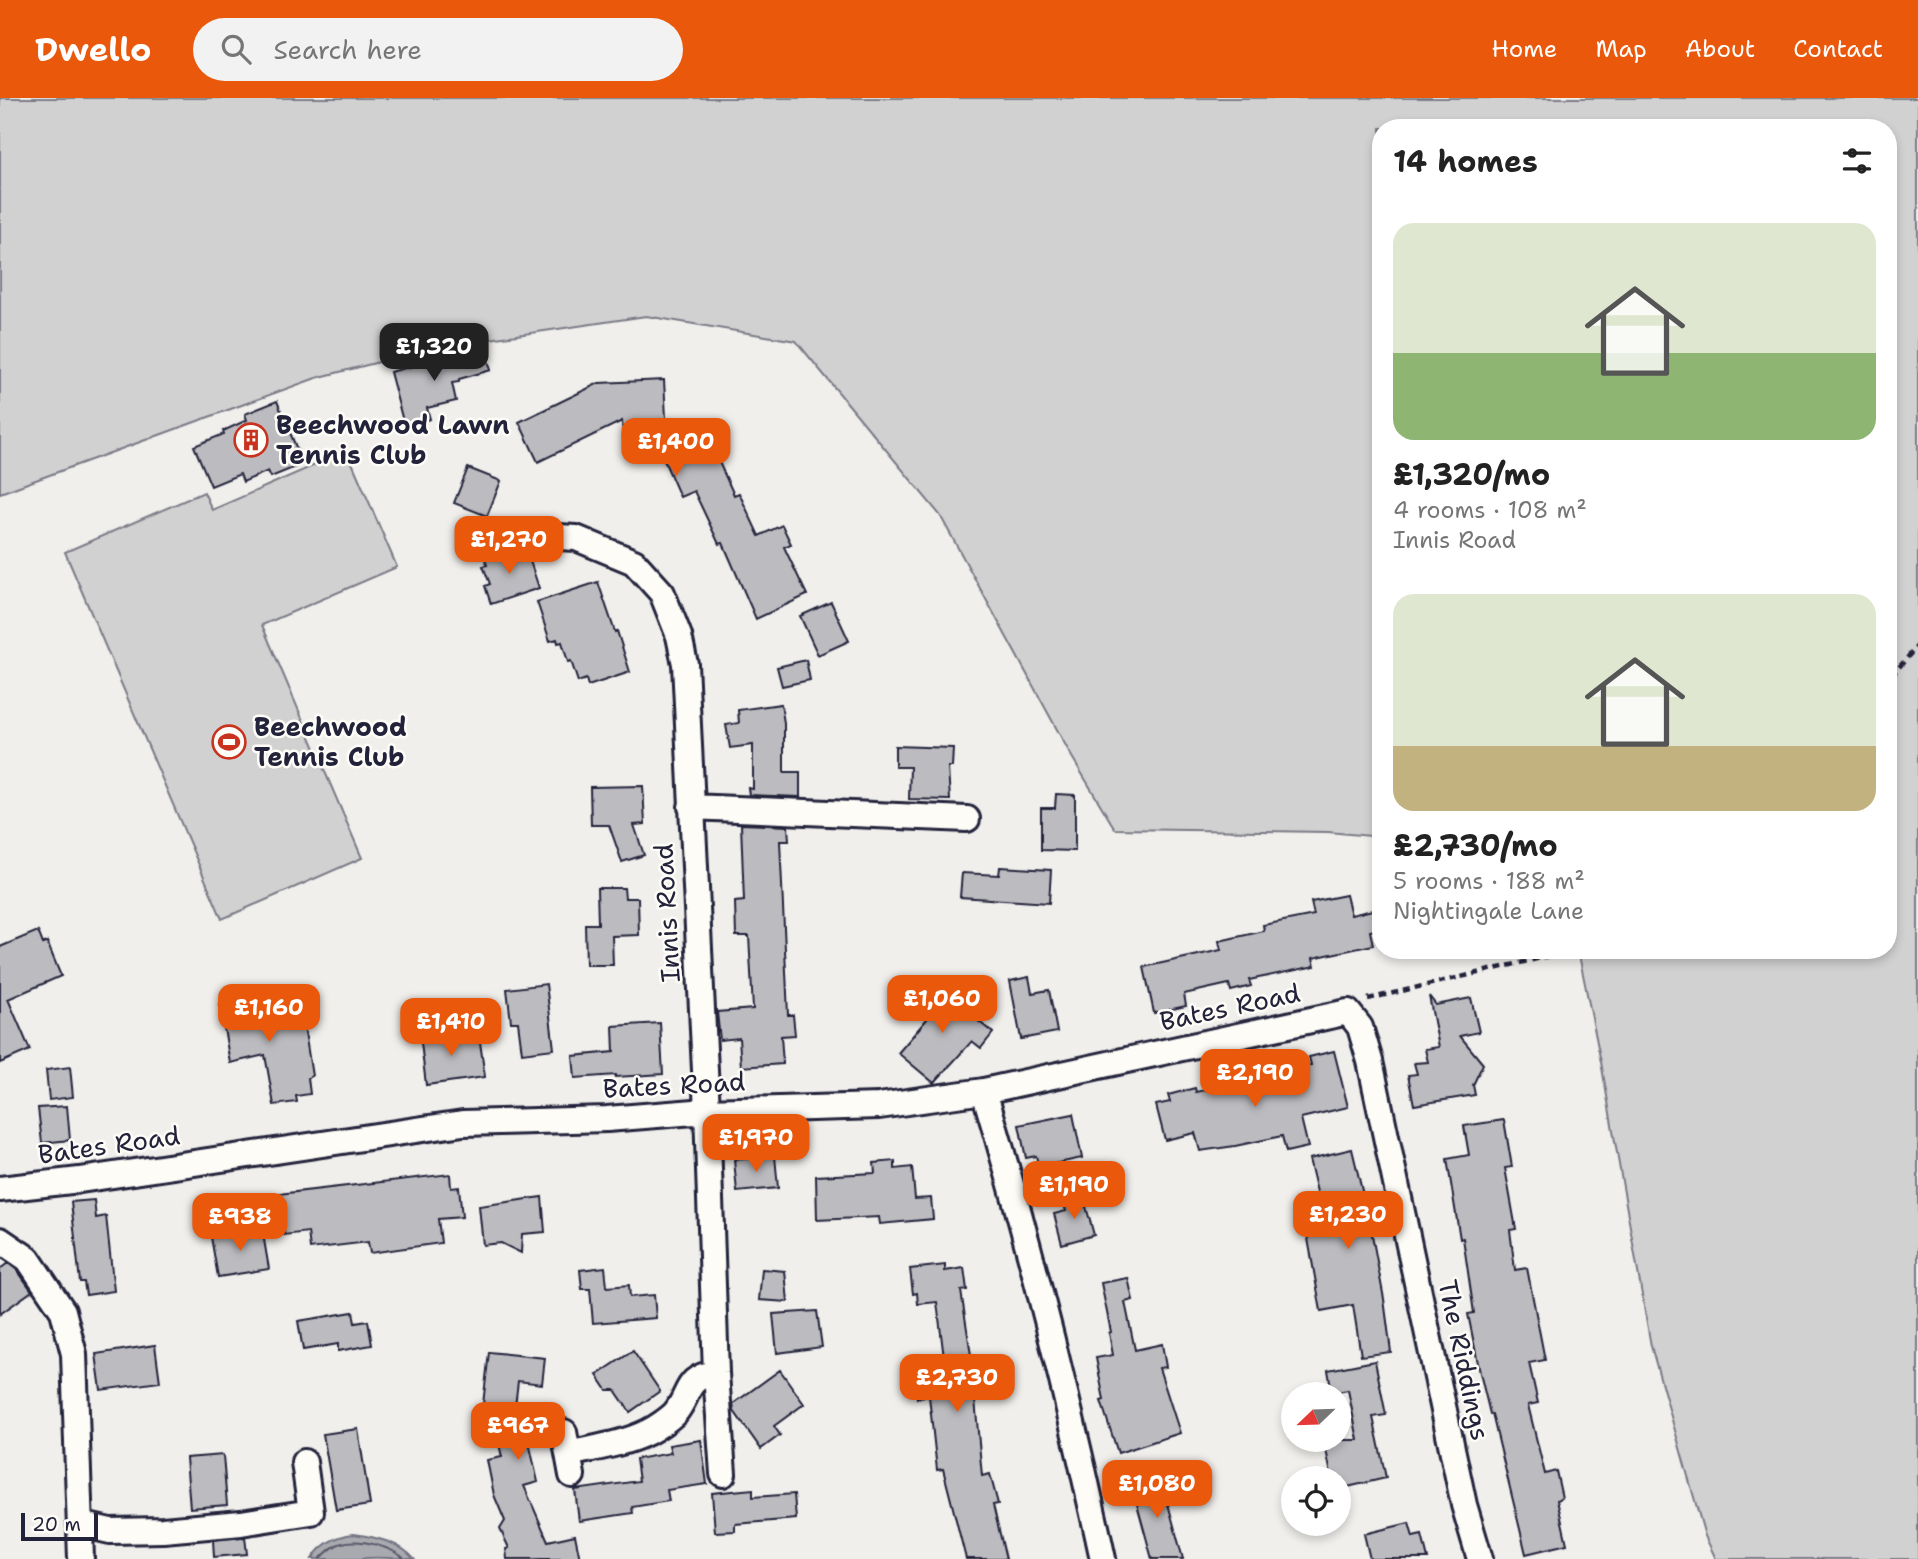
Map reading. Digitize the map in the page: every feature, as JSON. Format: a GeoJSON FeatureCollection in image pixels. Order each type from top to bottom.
{"type":"FeatureCollection","features":[{"type":"Feature","properties":{"kind":"street","name":"Innis Road"},"geometry":{"type":"LineString","coordinates":[[540,536],[576,538],[634,562],[662,593],[680,636],[685,664],[707,1111],[716,1373],[723,1474]]}},
{"type":"Feature","properties":{"kind":"street"},"geometry":{"type":"LineString","coordinates":[[691,807],[967,819]]}},
{"type":"Feature","properties":{"kind":"street","name":"Bates Road"},"geometry":{"type":"LineString","coordinates":[[0,1189],[80,1180],[463,1123],[878,1106],[984,1091],[1348,1012]]}},
{"type":"Feature","properties":{"kind":"street","name":"The Riddings"},"geometry":{"type":"LineString","coordinates":[[1348,1012],[1360,1027],[1370,1061],[1464,1505],[1479,1559]]}},
{"type":"Feature","properties":{"kind":"street"},"geometry":{"type":"LineString","coordinates":[[984,1091],[1019,1213],[1083,1466],[1103,1559]]}},
{"type":"Feature","properties":{"kind":"street"},"geometry":{"type":"LineString","coordinates":[[0,1240],[28,1259],[63,1311],[74,1353],[82,1559]]}},
{"type":"Feature","properties":{"kind":"street"},"geometry":{"type":"LineString","coordinates":[[568,1453],[648,1432],[674,1413],[688,1387],[702,1375],[716,1373]]}},
{"type":"Feature","properties":{"kind":"street"},"geometry":{"type":"LineString","coordinates":[[80,1524],[110,1531],[163,1530],[311,1513],[304,1462]]}},
{"type":"Feature","properties":{"kind":"path"},"geometry":{"type":"LineString","coordinates":[[1897,670],[1918,645]]}},
{"type":"Feature","properties":{"kind":"path"},"geometry":{"type":"LineString","coordinates":[[1348,1012],[1359,1001],[1537,959]]}},
{"type":"Feature","properties":{"kind":"shaded area"},"geometry":{"type":"Polygon","coordinates":[[[0,98],[1918,98],[1918,1559],[1716,1559],[1705,1536],[1651,1346],[1601,1062],[1580,959],[1897,959],[1897,119],[1372,119],[1372,836],[1328,832],[1115,829],[1072,757],[940,515],[796,341],[646,316],[442,346],[316,378],[0,493],[0,98]]]}},
{"type":"Feature","properties":{"kind":"shaded area","name":"Beechwood Tennis Club"},"geometry":{"type":"Polygon","coordinates":[[[347,451],[397,567],[262,625],[362,858],[222,919],[65,552],[204,492],[212,510],[347,451]]]}},
{"type":"Feature","properties":{"kind":"water"},"geometry":{"type":"Polygon","coordinates":[[[354,1534],[394,1544],[414,1559],[312,1559],[330,1541],[354,1534]]]}},
{"type":"Feature","properties":{"kind":"building"},"geometry":{"type":"Polygon","coordinates":[[[484,348],[491,370],[452,383],[456,401],[427,408],[430,419],[404,425],[390,372],[484,348]]]}},
{"type":"Feature","properties":{"kind":"building"},"geometry":{"type":"Polygon","coordinates":[[[664,380],[667,437],[686,428],[692,442],[707,436],[734,495],[739,493],[759,536],[782,525],[791,544],[784,547],[807,595],[756,619],[723,543],[719,544],[694,491],[680,497],[657,444],[624,445],[622,421],[538,462],[519,422],[599,383],[664,380]]]}},
{"type":"Feature","properties":{"kind":"building","name":"Beechwood Lawn Tennis Club"},"geometry":{"type":"Polygon","coordinates":[[[277,401],[303,464],[271,477],[268,471],[243,482],[240,474],[211,486],[194,446],[224,434],[223,431],[247,420],[245,414],[277,401]]]}},
{"type":"Feature","properties":{"kind":"building"},"geometry":{"type":"Polygon","coordinates":[[[468,468],[501,481],[487,516],[454,503],[468,468]]]}},
{"type":"Feature","properties":{"kind":"building"},"geometry":{"type":"Polygon","coordinates":[[[514,549],[515,553],[526,549],[539,588],[491,604],[485,586],[490,584],[483,566],[487,565],[485,559],[514,549]]]}},
{"type":"Feature","properties":{"kind":"building"},"geometry":{"type":"Polygon","coordinates":[[[598,582],[630,672],[588,686],[586,679],[578,682],[562,642],[558,643],[557,639],[550,641],[537,602],[598,582]]]}},
{"type":"Feature","properties":{"kind":"building"},"geometry":{"type":"Polygon","coordinates":[[[831,602],[849,641],[818,655],[800,616],[831,602]]]}},
{"type":"Feature","properties":{"kind":"building"},"geometry":{"type":"Polygon","coordinates":[[[806,660],[810,680],[782,686],[777,667],[806,660]]]}},
{"type":"Feature","properties":{"kind":"building"},"geometry":{"type":"Polygon","coordinates":[[[781,704],[784,723],[784,772],[800,772],[800,797],[749,795],[748,788],[753,789],[753,745],[730,748],[726,725],[739,723],[738,710],[781,704]]]}},
{"type":"Feature","properties":{"kind":"building"},"geometry":{"type":"Polygon","coordinates":[[[895,746],[953,748],[952,767],[948,767],[950,800],[909,799],[910,767],[895,767],[895,746]]]}},
{"type":"Feature","properties":{"kind":"building"},"geometry":{"type":"Polygon","coordinates":[[[643,786],[645,824],[634,825],[644,855],[622,862],[609,825],[591,825],[590,787],[643,786]]]}},
{"type":"Feature","properties":{"kind":"building"},"geometry":{"type":"Polygon","coordinates":[[[1056,794],[1075,795],[1075,851],[1041,850],[1041,808],[1055,808],[1056,794]]]}},
{"type":"Feature","properties":{"kind":"building"},"geometry":{"type":"Polygon","coordinates":[[[741,824],[788,826],[789,841],[780,841],[788,1015],[793,1015],[795,1035],[781,1036],[783,1064],[741,1067],[739,1038],[720,1040],[717,1012],[753,1009],[749,936],[736,936],[735,902],[744,901],[741,824]]]}},
{"type":"Feature","properties":{"kind":"building"},"geometry":{"type":"Polygon","coordinates":[[[1000,867],[1051,870],[1049,903],[960,897],[962,873],[999,875],[1000,867]]]}},
{"type":"Feature","properties":{"kind":"building"},"geometry":{"type":"Polygon","coordinates":[[[597,888],[624,888],[625,898],[638,898],[639,935],[612,936],[613,965],[586,965],[585,924],[598,924],[597,888]]]}},
{"type":"Feature","properties":{"kind":"building"},"geometry":{"type":"Polygon","coordinates":[[[1346,895],[1351,915],[1372,910],[1372,945],[1313,958],[1315,966],[1249,980],[1251,986],[1231,991],[1229,984],[1184,994],[1186,1006],[1154,1013],[1144,967],[1221,950],[1219,941],[1264,931],[1263,925],[1314,915],[1311,902],[1346,895]]]}},
{"type":"Feature","properties":{"kind":"building"},"geometry":{"type":"Polygon","coordinates":[[[38,931],[43,944],[47,942],[61,976],[8,999],[30,1050],[0,1063],[0,947],[38,931]]]}},
{"type":"Feature","properties":{"kind":"building"},"geometry":{"type":"Polygon","coordinates":[[[1029,977],[1032,993],[1049,990],[1057,1032],[1021,1039],[1010,981],[1029,977]]]}},
{"type":"Feature","properties":{"kind":"building"},"geometry":{"type":"Polygon","coordinates":[[[546,984],[554,1049],[522,1053],[518,1022],[511,1022],[507,989],[546,984]]]}},
{"type":"Feature","properties":{"kind":"building"},"geometry":{"type":"Polygon","coordinates":[[[934,985],[993,1033],[981,1048],[972,1041],[934,1083],[898,1053],[927,1019],[915,1009],[934,985]]]}},
{"type":"Feature","properties":{"kind":"building"},"geometry":{"type":"Polygon","coordinates":[[[261,986],[263,1009],[267,1008],[269,1019],[302,1013],[312,1076],[308,1078],[310,1094],[296,1096],[297,1102],[274,1105],[265,1055],[230,1063],[220,1005],[242,999],[241,989],[261,986]]]}},
{"type":"Feature","properties":{"kind":"building"},"geometry":{"type":"Polygon","coordinates":[[[1429,996],[1436,1005],[1471,998],[1479,1032],[1460,1036],[1483,1064],[1473,1085],[1475,1095],[1414,1105],[1408,1075],[1417,1074],[1414,1063],[1428,1062],[1425,1049],[1439,1047],[1429,996]]]}},
{"type":"Feature","properties":{"kind":"building"},"geometry":{"type":"Polygon","coordinates":[[[660,1023],[663,1074],[575,1078],[573,1056],[614,1052],[613,1026],[660,1023]]]}},
{"type":"Feature","properties":{"kind":"building"},"geometry":{"type":"Polygon","coordinates":[[[439,1031],[440,1040],[479,1035],[485,1077],[426,1085],[420,1034],[439,1031]]]}},
{"type":"Feature","properties":{"kind":"building"},"geometry":{"type":"Polygon","coordinates":[[[1334,1051],[1348,1107],[1301,1118],[1308,1147],[1286,1152],[1282,1136],[1200,1151],[1195,1133],[1165,1140],[1156,1105],[1170,1102],[1168,1095],[1256,1079],[1259,1092],[1307,1081],[1303,1067],[1311,1065],[1309,1057],[1334,1051]]]}},
{"type":"Feature","properties":{"kind":"building"},"geometry":{"type":"Polygon","coordinates":[[[70,1067],[73,1097],[49,1100],[46,1070],[70,1067]]]}},
{"type":"Feature","properties":{"kind":"building"},"geometry":{"type":"Polygon","coordinates":[[[67,1106],[70,1140],[42,1143],[38,1108],[67,1106]]]}},
{"type":"Feature","properties":{"kind":"building"},"geometry":{"type":"Polygon","coordinates":[[[1073,1114],[1082,1158],[1039,1167],[1036,1156],[1026,1158],[1019,1125],[1073,1114]]]}},
{"type":"Feature","properties":{"kind":"building"},"geometry":{"type":"Polygon","coordinates":[[[1504,1120],[1512,1167],[1505,1168],[1516,1229],[1510,1230],[1515,1270],[1527,1268],[1545,1360],[1529,1363],[1538,1403],[1528,1405],[1545,1474],[1556,1471],[1562,1498],[1557,1500],[1567,1544],[1526,1554],[1480,1373],[1468,1314],[1474,1313],[1463,1238],[1460,1239],[1447,1159],[1469,1155],[1464,1126],[1504,1120]]]}},
{"type":"Feature","properties":{"kind":"building"},"geometry":{"type":"Polygon","coordinates":[[[1352,1149],[1370,1224],[1391,1352],[1361,1356],[1353,1305],[1321,1311],[1307,1233],[1326,1229],[1309,1159],[1352,1149]]]}},
{"type":"Feature","properties":{"kind":"building"},"geometry":{"type":"Polygon","coordinates":[[[775,1156],[778,1188],[737,1192],[734,1160],[775,1156]]]}},
{"type":"Feature","properties":{"kind":"building"},"geometry":{"type":"Polygon","coordinates":[[[895,1161],[895,1169],[912,1167],[915,1199],[931,1198],[933,1219],[880,1224],[879,1217],[817,1220],[816,1176],[875,1173],[874,1163],[895,1161]]]}},
{"type":"Feature","properties":{"kind":"building"},"geometry":{"type":"Polygon","coordinates":[[[450,1174],[451,1188],[459,1187],[462,1217],[438,1219],[441,1243],[370,1253],[368,1242],[310,1249],[308,1232],[284,1235],[279,1194],[450,1174]]]}},
{"type":"Feature","properties":{"kind":"building"},"geometry":{"type":"Polygon","coordinates":[[[1083,1196],[1094,1235],[1062,1244],[1054,1214],[1066,1211],[1063,1202],[1083,1196]]]}},
{"type":"Feature","properties":{"kind":"building"},"geometry":{"type":"Polygon","coordinates":[[[542,1197],[545,1232],[522,1234],[521,1253],[501,1243],[483,1245],[479,1206],[542,1197]]]}},
{"type":"Feature","properties":{"kind":"building"},"geometry":{"type":"Polygon","coordinates":[[[94,1200],[96,1218],[106,1216],[114,1291],[86,1295],[84,1282],[80,1282],[71,1202],[94,1200]]]}},
{"type":"Feature","properties":{"kind":"building"},"geometry":{"type":"Polygon","coordinates":[[[222,1200],[224,1221],[201,1224],[198,1204],[222,1200]]]}},
{"type":"Feature","properties":{"kind":"building"},"geometry":{"type":"Polygon","coordinates":[[[262,1228],[269,1269],[218,1277],[211,1237],[262,1228]]]}},
{"type":"Feature","properties":{"kind":"building"},"geometry":{"type":"Polygon","coordinates":[[[8,1263],[17,1270],[32,1291],[0,1314],[0,1269],[8,1263]]]}},
{"type":"Feature","properties":{"kind":"building"},"geometry":{"type":"Polygon","coordinates":[[[945,1265],[945,1271],[964,1268],[967,1290],[961,1291],[971,1355],[982,1476],[990,1474],[998,1504],[993,1505],[1006,1559],[966,1559],[943,1469],[937,1470],[929,1396],[917,1398],[913,1362],[944,1358],[937,1302],[918,1304],[917,1293],[913,1294],[910,1269],[945,1265]]]}},
{"type":"Feature","properties":{"kind":"building"},"geometry":{"type":"Polygon","coordinates":[[[605,1267],[607,1287],[629,1285],[630,1297],[654,1295],[656,1318],[593,1323],[590,1289],[582,1289],[580,1270],[605,1267]]]}},
{"type":"Feature","properties":{"kind":"building"},"geometry":{"type":"Polygon","coordinates":[[[762,1269],[785,1271],[788,1302],[759,1300],[762,1269]]]}},
{"type":"Feature","properties":{"kind":"building"},"geometry":{"type":"Polygon","coordinates":[[[1128,1278],[1133,1300],[1125,1302],[1135,1350],[1162,1344],[1166,1367],[1159,1368],[1180,1433],[1118,1453],[1101,1401],[1104,1400],[1096,1358],[1113,1355],[1101,1283],[1128,1278]]]}},
{"type":"Feature","properties":{"kind":"building"},"geometry":{"type":"Polygon","coordinates":[[[817,1311],[822,1347],[777,1353],[773,1314],[817,1311]]]}},
{"type":"Feature","properties":{"kind":"building"},"geometry":{"type":"Polygon","coordinates":[[[353,1312],[355,1323],[368,1321],[372,1345],[338,1351],[338,1344],[303,1350],[298,1321],[353,1312]]]}},
{"type":"Feature","properties":{"kind":"building"},"geometry":{"type":"Polygon","coordinates":[[[155,1345],[160,1382],[101,1390],[96,1354],[155,1345]]]}},
{"type":"Feature","properties":{"kind":"building"},"geometry":{"type":"Polygon","coordinates":[[[633,1351],[660,1391],[630,1412],[615,1390],[607,1390],[597,1375],[633,1351]]]}},
{"type":"Feature","properties":{"kind":"building"},"geometry":{"type":"Polygon","coordinates":[[[489,1352],[545,1358],[542,1384],[518,1381],[512,1432],[526,1429],[538,1482],[524,1486],[548,1541],[575,1535],[580,1559],[507,1559],[506,1549],[509,1548],[500,1529],[505,1521],[494,1495],[487,1460],[502,1457],[492,1414],[482,1413],[489,1352]]]}},
{"type":"Feature","properties":{"kind":"building"},"geometry":{"type":"Polygon","coordinates":[[[1375,1361],[1386,1415],[1373,1417],[1386,1478],[1351,1486],[1351,1466],[1329,1466],[1326,1452],[1351,1452],[1351,1440],[1358,1440],[1351,1405],[1351,1382],[1330,1382],[1328,1370],[1375,1361]]]}},
{"type":"Feature","properties":{"kind":"building"},"geometry":{"type":"Polygon","coordinates":[[[780,1370],[804,1404],[774,1426],[780,1435],[761,1449],[734,1411],[733,1404],[780,1370]]]}},
{"type":"Feature","properties":{"kind":"building"},"geometry":{"type":"Polygon","coordinates":[[[358,1429],[370,1505],[336,1510],[323,1434],[358,1429]]]}},
{"type":"Feature","properties":{"kind":"building"},"geometry":{"type":"Polygon","coordinates":[[[701,1440],[707,1484],[667,1490],[669,1501],[632,1507],[633,1513],[579,1521],[575,1490],[639,1481],[636,1459],[671,1453],[669,1445],[701,1440]]]}},
{"type":"Feature","properties":{"kind":"building"},"geometry":{"type":"Polygon","coordinates":[[[223,1455],[227,1505],[190,1508],[186,1458],[223,1455]]]}},
{"type":"Feature","properties":{"kind":"building"},"geometry":{"type":"Polygon","coordinates":[[[1161,1478],[1183,1559],[1152,1559],[1132,1486],[1161,1478]]]}},
{"type":"Feature","properties":{"kind":"building"},"geometry":{"type":"Polygon","coordinates":[[[753,1489],[753,1497],[794,1494],[796,1519],[735,1524],[735,1531],[715,1532],[712,1493],[753,1489]]]}},
{"type":"Feature","properties":{"kind":"building"},"geometry":{"type":"Polygon","coordinates":[[[1409,1523],[1413,1537],[1422,1535],[1428,1559],[1370,1559],[1364,1534],[1409,1523]]]}},
{"type":"Feature","properties":{"kind":"building"},"geometry":{"type":"Polygon","coordinates":[[[245,1537],[247,1554],[214,1557],[213,1540],[245,1537]]]}},
{"type":"Feature","properties":{"kind":"place","name":"Beechwood Lawn Tennis Club"},"geometry":{"type":"Point","coordinates":[251,440]}},
{"type":"Feature","properties":{"kind":"place","name":"Beechwood Tennis Club"},"geometry":{"type":"Point","coordinates":[229,742]}}]}
